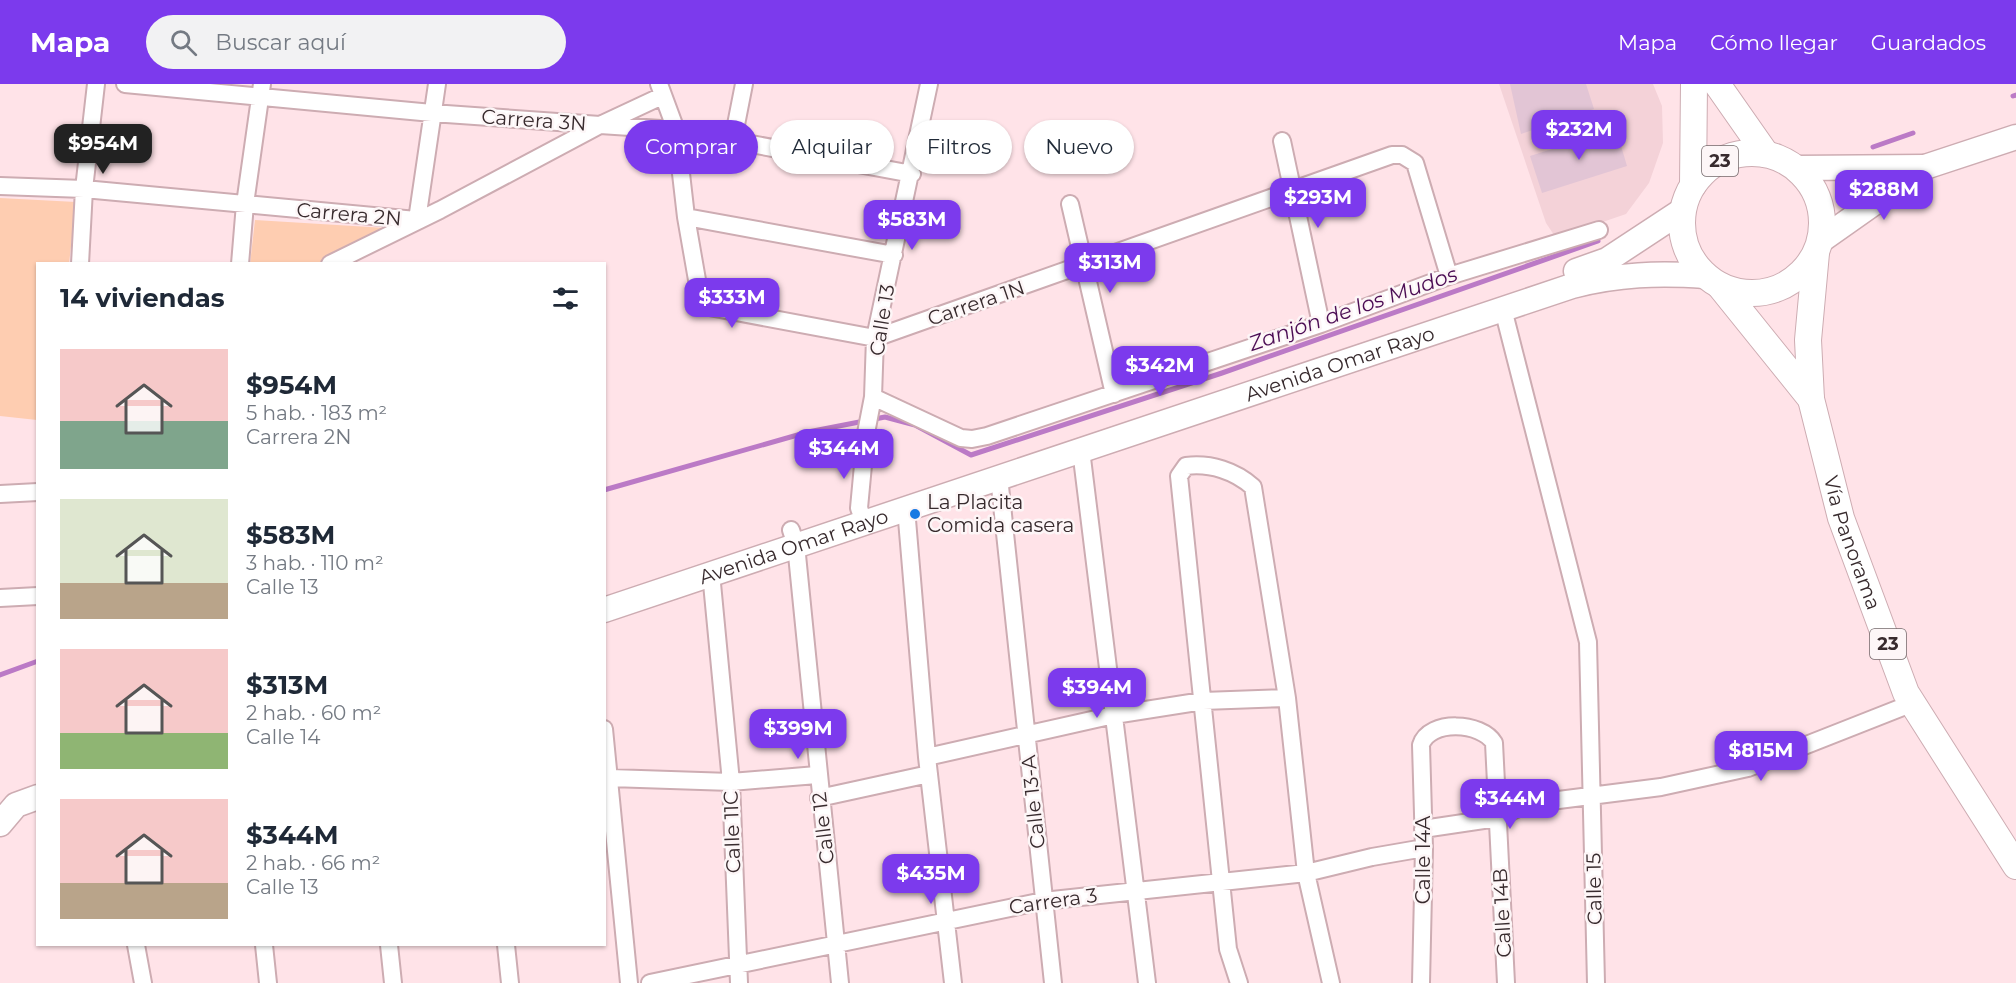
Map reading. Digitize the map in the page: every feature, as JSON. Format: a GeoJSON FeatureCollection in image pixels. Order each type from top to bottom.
{"type":"FeatureCollection","features":[{"type":"Feature","properties":{"kind":"main road","name":"23"},"geometry":{"type":"LineString","coordinates":[[1693,185],[1694,84]]}},
{"type":"Feature","properties":{"kind":"main road","name":"23"},"geometry":{"type":"LineString","coordinates":[[1718,84],[1766,154]]}},
{"type":"Feature","properties":{"kind":"main road","name":"23"},"geometry":{"type":"LineString","coordinates":[[1713,281],[1688,252],[1682,224],[1683,210],[1693,185],[1707,169],[1725,159],[1745,153],[1766,154],[1796,168],[1806,177],[1820,201],[1823,228],[1818,247]]}},
{"type":"Feature","properties":{"kind":"main road"},"geometry":{"type":"LineString","coordinates":[[1713,281],[1742,292],[1764,292],[1774,289],[1785,285],[1803,272],[1818,247]]}},
{"type":"Feature","properties":{"kind":"main road","name":"Vía Panorama"},"geometry":{"type":"LineString","coordinates":[[1818,247],[1809,331],[1811,399],[1841,518],[1906,693],[2016,866]]}},
{"type":"Feature","properties":{"kind":"main road","name":"Vía Panorama"},"geometry":{"type":"LineString","coordinates":[[1713,281],[1811,399]]}},
{"type":"Feature","properties":{"kind":"street"},"geometry":{"type":"LineString","coordinates":[[80,262],[84,189],[96,84]]}},
{"type":"Feature","properties":{"kind":"street","name":"Carrera 3N"},"geometry":{"type":"LineString","coordinates":[[125,84],[261,91],[432,113],[600,125],[660,90],[672,120]]}},
{"type":"Feature","properties":{"kind":"street"},"geometry":{"type":"LineString","coordinates":[[334,262],[417,220],[437,84]]}},
{"type":"Feature","properties":{"kind":"street"},"geometry":{"type":"LineString","coordinates":[[737,120],[744,84]]}},
{"type":"Feature","properties":{"kind":"street","name":"Calle 13"},"geometry":{"type":"LineString","coordinates":[[922,120],[929,84]]}},
{"type":"Feature","properties":{"kind":"street"},"geometry":{"type":"LineString","coordinates":[[240,262],[245,204],[261,91]]}},
{"type":"Feature","properties":{"kind":"street"},"geometry":{"type":"LineString","coordinates":[[600,125],[624,127]]}},
{"type":"Feature","properties":{"kind":"street","name":"Carrera 2N"},"geometry":{"type":"LineString","coordinates":[[0,186],[84,189],[417,220],[600,125]]}},
{"type":"Feature","properties":{"kind":"street"},"geometry":{"type":"LineString","coordinates":[[1796,168],[1925,167],[2016,137]]}},
{"type":"Feature","properties":{"kind":"street"},"geometry":{"type":"LineString","coordinates":[[1281,141],[1322,324]]}},
{"type":"Feature","properties":{"kind":"street"},"geometry":{"type":"LineString","coordinates":[[758,145],[906,173]]}},
{"type":"Feature","properties":{"kind":"street","name":"Carrera 1N"},"geometry":{"type":"LineString","coordinates":[[875,338],[1392,155],[1402,155],[1415,163],[1449,276]]}},
{"type":"Feature","properties":{"kind":"street"},"geometry":{"type":"LineString","coordinates":[[1818,247],[1925,167]]}},
{"type":"Feature","properties":{"kind":"street","name":"Carrera 3N"},"geometry":{"type":"LineString","coordinates":[[681,174],[686,217],[700,297],[704,306],[875,338]]}},
{"type":"Feature","properties":{"kind":"street","name":"Calle 13"},"geometry":{"type":"LineString","coordinates":[[862,515],[866,433],[873,397],[875,338],[912,174]]}},
{"type":"Feature","properties":{"kind":"street"},"geometry":{"type":"LineString","coordinates":[[1070,204],[1086,265],[1114,394]]}},
{"type":"Feature","properties":{"kind":"street","name":"Avenida Omar Rayo"},"geometry":{"type":"LineString","coordinates":[[606,593],[794,538],[1597,264],[1607,260],[1683,210]]}},
{"type":"Feature","properties":{"kind":"street"},"geometry":{"type":"LineString","coordinates":[[686,217],[894,255]]}},
{"type":"Feature","properties":{"kind":"street"},"geometry":{"type":"LineString","coordinates":[[873,397],[961,438],[972,439],[1322,324],[1449,276],[1599,230]]}},
{"type":"Feature","properties":{"kind":"street","name":"Avenida Omar Rayo"},"geometry":{"type":"LineString","coordinates":[[862,515],[906,508],[1503,309],[1610,276],[1656,273],[1713,281]]}},
{"type":"Feature","properties":{"kind":"street","name":"Calle 15"},"geometry":{"type":"LineString","coordinates":[[1503,309],[1588,642],[1596,983]]}},
{"type":"Feature","properties":{"kind":"street"},"geometry":{"type":"LineString","coordinates":[[1081,450],[1148,983]]}},
{"type":"Feature","properties":{"kind":"street"},"geometry":{"type":"LineString","coordinates":[[1239,983],[1228,949],[1179,476],[1186,466],[1198,465],[1232,472],[1253,487],[1287,698],[1306,873],[1331,983]]}},
{"type":"Feature","properties":{"kind":"street","name":"Calle 13-A"},"geometry":{"type":"LineString","coordinates":[[999,477],[1053,983]]}},
{"type":"Feature","properties":{"kind":"street"},"geometry":{"type":"LineString","coordinates":[[0,494],[36,492]]}},
{"type":"Feature","properties":{"kind":"street"},"geometry":{"type":"LineString","coordinates":[[906,508],[927,757],[953,983]]}},
{"type":"Feature","properties":{"kind":"street","name":"Avenida Omar Rayo"},"geometry":{"type":"LineString","coordinates":[[606,609],[711,573],[794,538]]}},
{"type":"Feature","properties":{"kind":"street","name":"Calle 12"},"geometry":{"type":"LineString","coordinates":[[794,538],[819,798],[840,983]]}},
{"type":"Feature","properties":{"kind":"street","name":"Calle 11C"},"geometry":{"type":"LineString","coordinates":[[711,573],[731,782],[739,983]]}},
{"type":"Feature","properties":{"kind":"street"},"geometry":{"type":"LineString","coordinates":[[0,598],[36,596]]}},
{"type":"Feature","properties":{"kind":"street"},"geometry":{"type":"LineString","coordinates":[[927,757],[1114,715],[1203,701],[1287,698]]}},
{"type":"Feature","properties":{"kind":"street"},"geometry":{"type":"LineString","coordinates":[[1423,830],[1497,818],[1527,804],[1662,787],[1748,768],[1912,703]]}},
{"type":"Feature","properties":{"kind":"street","name":"Calle 14A"},"geometry":{"type":"LineString","coordinates":[[1421,983],[1424,848],[1421,745],[1423,738],[1430,732],[1451,727],[1467,728],[1490,735]]}},
{"type":"Feature","properties":{"kind":"street","name":"Calle 14B"},"geometry":{"type":"LineString","coordinates":[[1490,735],[1494,743],[1506,983]]}},
{"type":"Feature","properties":{"kind":"street"},"geometry":{"type":"LineString","coordinates":[[606,745],[629,983]]}},
{"type":"Feature","properties":{"kind":"street"},"geometry":{"type":"LineString","coordinates":[[819,798],[929,774]]}},
{"type":"Feature","properties":{"kind":"street"},"geometry":{"type":"LineString","coordinates":[[610,778],[731,782],[817,775]]}},
{"type":"Feature","properties":{"kind":"street"},"geometry":{"type":"LineString","coordinates":[[0,824],[18,799]]}},
{"type":"Feature","properties":{"kind":"street","name":"Carrera 3"},"geometry":{"type":"LineString","coordinates":[[650,983],[1043,900],[1306,873],[1372,856],[1424,848]]}},
{"type":"Feature","properties":{"kind":"street"},"geometry":{"type":"LineString","coordinates":[[136,946],[143,983]]}},
{"type":"Feature","properties":{"kind":"street"},"geometry":{"type":"LineString","coordinates":[[264,946],[268,983]]}},
{"type":"Feature","properties":{"kind":"street"},"geometry":{"type":"LineString","coordinates":[[390,946],[393,983]]}},
{"type":"Feature","properties":{"kind":"street"},"geometry":{"type":"LineString","coordinates":[[506,946],[510,983]]}},
{"type":"Feature","properties":{"kind":"shaded area"},"geometry":{"type":"Polygon","coordinates":[[[1499,84],[1653,84],[1662,106],[1663,143],[1649,183],[1626,214],[1556,238],[1546,223],[1499,84]]]}},
{"type":"Feature","properties":{"kind":"shaded area"},"geometry":{"type":"Polygon","coordinates":[[[0,198],[76,202],[69,262],[36,262],[36,420],[0,416],[0,198]]]}},
{"type":"Feature","properties":{"kind":"shaded area"},"geometry":{"type":"Polygon","coordinates":[[[255,220],[386,228],[320,262],[250,262],[255,220]]]}},
{"type":"Feature","properties":{"kind":"building"},"geometry":{"type":"Polygon","coordinates":[[[1510,84],[1586,84],[1594,109],[1521,134],[1510,84]]]}},
{"type":"Feature","properties":{"kind":"building"},"geometry":{"type":"Polygon","coordinates":[[[1616,129],[1627,166],[1542,193],[1530,156],[1616,129]]]}},
{"type":"Feature","properties":{"kind":"waterway","name":"Zanjón de los Mudos"},"geometry":{"type":"LineString","coordinates":[[1873,147],[1913,133]]}},
{"type":"Feature","properties":{"kind":"waterway","name":"Zanjón de los Mudos"},"geometry":{"type":"LineString","coordinates":[[606,489],[808,432],[885,417],[915,425],[971,455],[1222,373],[1598,241]]}},
{"type":"Feature","properties":{"kind":"waterway","name":"Zanjón de los Mudos"},"geometry":{"type":"LineString","coordinates":[[0,675],[36,662]]}},
{"type":"Feature","properties":{"kind":"place","name":"La Placita Comida casera"},"geometry":{"type":"Point","coordinates":[915,514]}}]}
